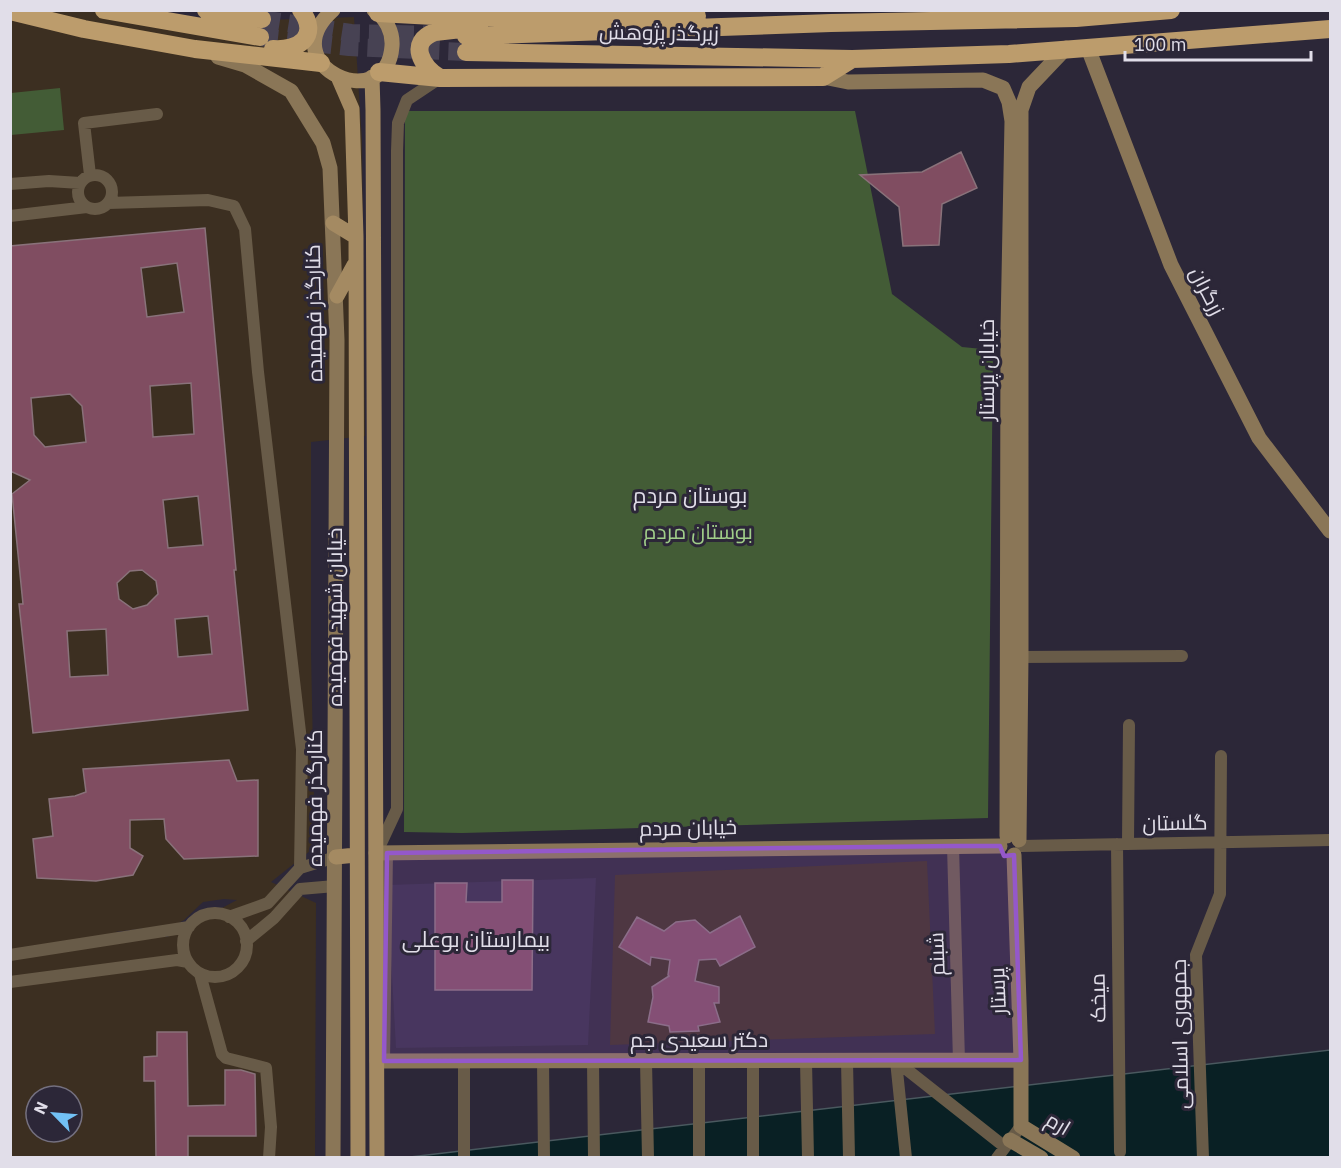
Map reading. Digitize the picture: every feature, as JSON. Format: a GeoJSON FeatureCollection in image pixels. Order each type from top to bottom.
{"type":"FeatureCollection","features":[{"type":"Feature","properties":{"kind":"highway"},"geometry":{"type":"LineString","coordinates":[[104,10],[261,28],[206,10]]}},
{"type":"Feature","properties":{"kind":"highway"},"geometry":{"type":"LineString","coordinates":[[228,52],[243,45],[286,50],[297,47],[305,40],[307,32],[307,24],[301,10]]}},
{"type":"Feature","properties":{"kind":"highway"},"geometry":{"type":"LineString","coordinates":[[440,78],[428,69],[420,56],[419,47],[429,34],[570,14],[736,15],[831,23],[1171,10]]}},
{"type":"Feature","properties":{"kind":"highway"},"geometry":{"type":"LineString","coordinates":[[10,11],[84,29],[195,49],[321,63]]}},
{"type":"Feature","properties":{"kind":"highway"},"geometry":{"type":"LineString","coordinates":[[376,11],[546,17]]}},
{"type":"Feature","properties":{"kind":"highway","name":"زیرگذر پژوهش"},"geometry":{"type":"LineString","coordinates":[[831,23],[466,44],[852,59],[1009,54],[1330,29]]}},
{"type":"Feature","properties":{"kind":"highway"},"geometry":{"type":"LineString","coordinates":[[375,75],[440,78],[823,77],[852,59]]}},
{"type":"Feature","properties":{"kind":"main road"},"geometry":{"type":"LineString","coordinates":[[333,10],[324,18],[317,34],[317,52],[321,63],[329,72],[339,79],[350,81],[361,81],[375,75],[390,57],[391,33],[386,22],[376,11]]}},
{"type":"Feature","properties":{"kind":"main road","name":"خیابان شهید فهمیده"},"geometry":{"type":"LineString","coordinates":[[375,75],[382,853],[381,1061],[377,1158]]}},
{"type":"Feature","properties":{"kind":"main road","name":"خیابان شهید فهمیده"},"geometry":{"type":"LineString","coordinates":[[339,79],[352,109],[356,237],[358,1158]]}},
{"type":"Feature","properties":{"kind":"main road"},"geometry":{"type":"LineString","coordinates":[[333,223],[356,237]]}},
{"type":"Feature","properties":{"kind":"main road"},"geometry":{"type":"LineString","coordinates":[[336,296],[356,262]]}},
{"type":"Feature","properties":{"kind":"main road"},"geometry":{"type":"LineString","coordinates":[[336,857],[356,855]]}},
{"type":"Feature","properties":{"kind":"street","name":"خیابان پرستار"},"geometry":{"type":"LineString","coordinates":[[1012,845],[1021,657],[1022,110],[1029,87],[1066,48]]}},
{"type":"Feature","properties":{"kind":"street","name":"زرگران"},"geometry":{"type":"LineString","coordinates":[[1088,48],[1176,275],[1259,438],[1330,531]]}},
{"type":"Feature","properties":{"kind":"street","name":"کنارگذر فهمیده"},"geometry":{"type":"LineString","coordinates":[[195,49],[245,65],[291,91],[323,143],[330,168],[336,296],[336,857],[333,1158]]}},
{"type":"Feature","properties":{"kind":"street","name":"خیابان پرستار"},"geometry":{"type":"LineString","coordinates":[[823,77],[848,82],[983,80],[1003,88],[1009,102],[1012,121],[1008,329],[1012,845]]}},
{"type":"Feature","properties":{"kind":"street"},"geometry":{"type":"LineString","coordinates":[[382,853],[397,809],[398,123],[407,100],[440,78]]}},
{"type":"Feature","properties":{"kind":"street"},"geometry":{"type":"LineString","coordinates":[[87,207],[82,204],[78,194],[85,179],[84,123],[157,114]]}},
{"type":"Feature","properties":{"kind":"street"},"geometry":{"type":"LineString","coordinates":[[10,184],[101,176],[110,182],[113,193],[108,203]]}},
{"type":"Feature","properties":{"kind":"street"},"geometry":{"type":"LineString","coordinates":[[10,216],[87,207],[98,209],[108,203],[208,200],[234,206],[245,229],[258,372],[302,750],[300,868]]}},
{"type":"Feature","properties":{"kind":"street"},"geometry":{"type":"LineString","coordinates":[[1021,657],[1182,656]]}},
{"type":"Feature","properties":{"kind":"street","name":"میخک"},"geometry":{"type":"LineString","coordinates":[[1120,1152],[1123,843],[1129,725]]}},
{"type":"Feature","properties":{"kind":"street","name":"جمهوری اسلامی"},"geometry":{"type":"LineString","coordinates":[[1203,1158],[1196,955],[1220,894],[1221,756]]}},
{"type":"Feature","properties":{"kind":"street","name":"گلستان"},"geometry":{"type":"LineString","coordinates":[[1012,845],[1330,840]]}},
{"type":"Feature","properties":{"kind":"street","name":"خیابان مردم"},"geometry":{"type":"LineString","coordinates":[[382,853],[1012,845]]}},
{"type":"Feature","properties":{"kind":"street","name":"پرستار"},"geometry":{"type":"LineString","coordinates":[[1012,845],[1021,1060],[1021,1126]]}},
{"type":"Feature","properties":{"kind":"street","name":"شبنم"},"geometry":{"type":"LineString","coordinates":[[953,846],[959,1061]]}},
{"type":"Feature","properties":{"kind":"street"},"geometry":{"type":"LineString","coordinates":[[229,917],[268,903],[300,868],[336,857]]}},
{"type":"Feature","properties":{"kind":"street"},"geometry":{"type":"LineString","coordinates":[[246,941],[274,918],[300,889],[335,886]]}},
{"type":"Feature","properties":{"kind":"street"},"geometry":{"type":"LineString","coordinates":[[10,955],[189,927],[203,916],[220,914],[238,923],[244,931],[246,941],[243,960],[237,968],[219,977],[200,974],[188,962],[183,944],[189,927]]}},
{"type":"Feature","properties":{"kind":"street"},"geometry":{"type":"LineString","coordinates":[[10,982],[177,960],[188,962]]}},
{"type":"Feature","properties":{"kind":"street"},"geometry":{"type":"LineString","coordinates":[[200,974],[222,1054],[226,1059],[266,1068],[271,1127],[269,1158]]}},
{"type":"Feature","properties":{"kind":"street","name":"دکتر سعیدی جم"},"geometry":{"type":"LineString","coordinates":[[381,1061],[1021,1060]]}},
{"type":"Feature","properties":{"kind":"street"},"geometry":{"type":"LineString","coordinates":[[464,1061],[464,1158]]}},
{"type":"Feature","properties":{"kind":"street"},"geometry":{"type":"LineString","coordinates":[[543,1061],[544,1158]]}},
{"type":"Feature","properties":{"kind":"street"},"geometry":{"type":"LineString","coordinates":[[593,1061],[594,1158]]}},
{"type":"Feature","properties":{"kind":"street"},"geometry":{"type":"LineString","coordinates":[[646,1061],[648,1158]]}},
{"type":"Feature","properties":{"kind":"street"},"geometry":{"type":"LineString","coordinates":[[699,1061],[699,1158]]}},
{"type":"Feature","properties":{"kind":"street"},"geometry":{"type":"LineString","coordinates":[[753,1061],[753,1158]]}},
{"type":"Feature","properties":{"kind":"street"},"geometry":{"type":"LineString","coordinates":[[806,1061],[808,1158]]}},
{"type":"Feature","properties":{"kind":"street"},"geometry":{"type":"LineString","coordinates":[[847,1061],[849,1158]]}},
{"type":"Feature","properties":{"kind":"street"},"geometry":{"type":"LineString","coordinates":[[896,1061],[1008,1143]]}},
{"type":"Feature","properties":{"kind":"street"},"geometry":{"type":"LineString","coordinates":[[896,1061],[906,1158]]}},
{"type":"Feature","properties":{"kind":"street"},"geometry":{"type":"LineString","coordinates":[[997,1158],[1021,1126]]}},
{"type":"Feature","properties":{"kind":"street","name":"ارم"},"geometry":{"type":"LineString","coordinates":[[1021,1126],[1073,1158]]}},
{"type":"Feature","properties":{"kind":"street","name":"ارم"},"geometry":{"type":"LineString","coordinates":[[1008,1143],[1041,1158]]}},
{"type":"Feature","properties":{"kind":"highlighted area"},"geometry":{"type":"Polygon","coordinates":[[[1000,846],[1004,856],[1014,855],[1021,1060],[384,1061],[387,853],[1000,846]]]}},
{"type":"Feature","properties":{"kind":"shaded area"},"geometry":{"type":"Polygon","coordinates":[[[10,11],[160,11],[214,22],[354,17],[362,140],[365,436],[311,442],[311,653],[315,847],[271,882],[316,903],[315,1157],[11,1157],[10,11]],[[237,900],[203,902],[177,924],[115,932],[167,937],[237,900]]]}},
{"type":"Feature","properties":{"kind":"shaded area"},"geometry":{"type":"Polygon","coordinates":[[[927,861],[935,1034],[610,1045],[615,875],[927,861]]]}},
{"type":"Feature","properties":{"kind":"shaded area"},"geometry":{"type":"Polygon","coordinates":[[[596,878],[588,1045],[396,1048],[387,885],[596,878]]]}},
{"type":"Feature","properties":{"kind":"shaded area"},"geometry":{"type":"Polygon","coordinates":[[[1330,1050],[1330,1157],[410,1157],[1330,1050]]]}},
{"type":"Feature","properties":{"kind":"green space"},"geometry":{"type":"Polygon","coordinates":[[[60,88],[64,130],[11,135],[11,93],[60,88]]]}},
{"type":"Feature","properties":{"kind":"green space","name":"بوستان مردم"},"geometry":{"type":"Polygon","coordinates":[[[405,111],[855,111],[892,294],[962,347],[993,350],[988,818],[462,833],[404,832],[405,111]]]}},
{"type":"Feature","properties":{"kind":"building"},"geometry":{"type":"Polygon","coordinates":[[[961,152],[977,188],[942,204],[939,245],[903,246],[899,207],[860,175],[922,172],[961,152]]]}},
{"type":"Feature","properties":{"kind":"building"},"geometry":{"type":"Polygon","coordinates":[[[205,228],[248,710],[33,733],[19,604],[23,604],[12,494],[30,480],[10,471],[10,246],[205,228]],[[177,263],[141,268],[147,317],[184,312],[177,263]],[[191,383],[150,386],[153,437],[194,434],[191,383]],[[70,394],[31,398],[34,435],[45,447],[86,442],[82,406],[70,394]],[[198,496],[163,500],[168,548],[203,545],[198,496]],[[142,570],[130,571],[117,583],[119,599],[133,609],[147,605],[158,594],[156,581],[142,570]],[[208,616],[175,619],[178,657],[212,654],[208,616]],[[106,629],[67,631],[70,677],[108,675],[106,629]]]}},
{"type":"Feature","properties":{"kind":"building"},"geometry":{"type":"Polygon","coordinates":[[[229,760],[237,781],[258,780],[258,856],[184,859],[166,839],[164,819],[130,820],[130,848],[143,856],[133,875],[96,881],[37,878],[33,839],[53,836],[49,799],[75,796],[86,792],[83,769],[229,760]]]}},
{"type":"Feature","properties":{"kind":"building"},"geometry":{"type":"Polygon","coordinates":[[[502,880],[533,880],[532,990],[435,990],[435,883],[467,883],[466,902],[502,902],[502,880]]]}},
{"type":"Feature","properties":{"kind":"building"},"geometry":{"type":"Polygon","coordinates":[[[740,916],[755,947],[720,966],[716,959],[699,960],[695,981],[719,987],[719,1003],[714,1003],[720,1022],[698,1026],[699,1031],[670,1032],[669,1026],[648,1022],[653,997],[652,987],[669,976],[670,960],[651,957],[650,965],[619,947],[637,917],[664,931],[676,922],[695,920],[710,933],[740,916]]]}},
{"type":"Feature","properties":{"kind":"building"},"geometry":{"type":"Polygon","coordinates":[[[157,1032],[187,1032],[188,1106],[225,1105],[225,1070],[241,1070],[255,1074],[256,1136],[188,1136],[188,1158],[156,1158],[155,1081],[144,1081],[144,1057],[157,1056],[157,1032]]]}},
{"type":"Feature","properties":{"kind":"tunnel"},"geometry":{"type":"LineString","coordinates":[[262,19],[351,33],[440,35]]}},
{"type":"Feature","properties":{"kind":"tunnel"},"geometry":{"type":"LineString","coordinates":[[260,37],[349,47],[466,52]]}},
{"type":"Feature","properties":{"kind":"district","name":"بوستان مردم"},"geometry":{"type":"Point","coordinates":[690,495]}},
{"type":"Feature","properties":{"kind":"district","name":"بیمارستان بوعلی"},"geometry":{"type":"Point","coordinates":[476,939]}}]}
